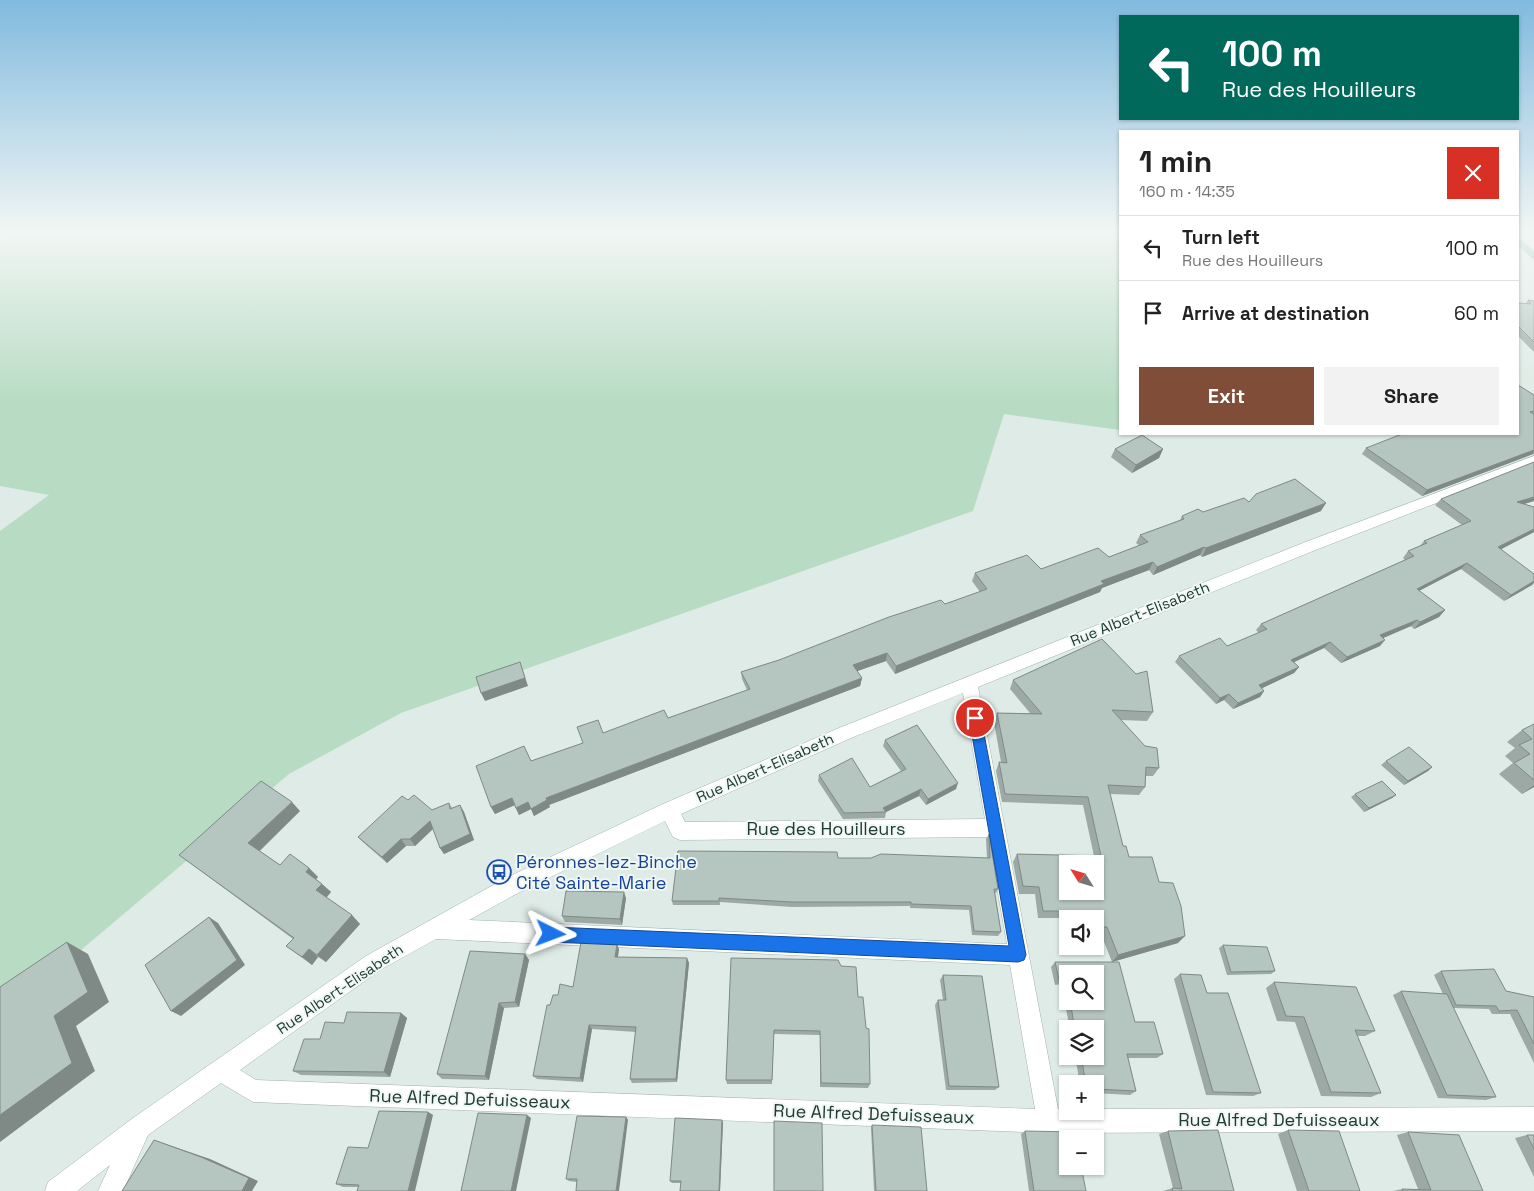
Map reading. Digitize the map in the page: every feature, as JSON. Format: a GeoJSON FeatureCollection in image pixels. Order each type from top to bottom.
{"type":"FeatureCollection","features":[{"type":"Feature","properties":{"kind":"street","name":"Rue Albert-Elisabeth"},"geometry":{"type":"LineString","coordinates":[[57,1191],[141,1126],[373,963],[511,886],[668,810],[845,733],[968,682],[1534,460]]}},
{"type":"Feature","properties":{"kind":"street"},"geometry":{"type":"LineString","coordinates":[[968,682],[1050,1121]]}},
{"type":"Feature","properties":{"kind":"street","name":"Rue des Houilleurs"},"geometry":{"type":"LineString","coordinates":[[668,810],[680,831],[995,828]]}},
{"type":"Feature","properties":{"kind":"street"},"geometry":{"type":"LineString","coordinates":[[434,930],[1018,955]]}},
{"type":"Feature","properties":{"kind":"street","name":"Rue Alfred Defuisseaux"},"geometry":{"type":"LineString","coordinates":[[222,1070],[253,1090],[1050,1121],[1534,1119]]}},
{"type":"Feature","properties":{"kind":"street"},"geometry":{"type":"LineString","coordinates":[[110,1191],[141,1126]]}},
{"type":"Feature","properties":{"kind":"green space"},"geometry":{"type":"Polygon","coordinates":[[[0,289],[1119,289],[1119,430],[1004,414],[973,511],[401,713],[289,774],[74,956],[0,999],[0,531],[49,495],[0,486],[0,289]]]}},
{"type":"Feature","properties":{"kind":"building"},"geometry":{"type":"Polygon","coordinates":[[[1528,300],[1534,301],[1534,342],[1519,327],[1519,303],[1531,304],[1528,300]]]}},
{"type":"Feature","properties":{"kind":"building"},"geometry":{"type":"Polygon","coordinates":[[[1519,386],[1534,395],[1534,411],[1530,412],[1534,414],[1534,450],[1427,490],[1366,448],[1399,435],[1519,435],[1519,386]]]}},
{"type":"Feature","properties":{"kind":"building"},"geometry":{"type":"Polygon","coordinates":[[[1142,435],[1163,449],[1136,465],[1115,449],[1142,435]]]}},
{"type":"Feature","properties":{"kind":"building"},"geometry":{"type":"Polygon","coordinates":[[[1534,462],[1534,497],[1517,502],[1534,507],[1534,529],[1498,547],[1534,574],[1534,581],[1511,595],[1467,563],[1417,589],[1445,610],[1420,622],[1417,620],[1380,635],[1385,640],[1347,657],[1330,642],[1291,660],[1299,667],[1259,685],[1264,691],[1238,703],[1229,694],[1220,698],[1179,656],[1220,638],[1227,646],[1267,629],[1261,624],[1414,556],[1408,551],[1427,543],[1424,541],[1471,521],[1441,499],[1534,462]]]}},
{"type":"Feature","properties":{"kind":"building"},"geometry":{"type":"Polygon","coordinates":[[[1295,479],[1326,503],[1206,548],[1204,547],[1157,567],[1153,562],[1101,581],[1104,584],[896,666],[887,653],[853,665],[862,678],[546,798],[547,800],[531,809],[528,802],[516,808],[512,798],[491,807],[476,766],[524,746],[531,761],[583,743],[577,727],[598,720],[603,733],[664,710],[668,718],[750,689],[741,672],[779,660],[889,617],[941,600],[945,604],[987,589],[975,573],[1027,555],[1041,569],[1098,548],[1109,557],[1148,542],[1140,535],[1184,519],[1182,516],[1198,509],[1203,512],[1244,498],[1249,502],[1256,494],[1295,479]]]}},
{"type":"Feature","properties":{"kind":"building"},"geometry":{"type":"Polygon","coordinates":[[[1102,639],[1136,674],[1147,671],[1153,712],[1112,710],[1145,746],[1157,748],[1159,768],[1146,767],[1145,787],[1108,785],[1123,846],[1126,846],[1129,857],[1152,857],[1159,882],[1173,883],[1181,906],[1185,936],[1118,955],[1107,927],[1104,927],[1104,910],[1043,911],[1039,887],[1023,886],[1017,854],[1059,855],[1059,900],[1104,900],[1104,855],[1101,855],[1088,797],[1005,794],[999,762],[1007,763],[997,713],[1042,714],[1013,680],[1102,639]]]}},
{"type":"Feature","properties":{"kind":"building"},"geometry":{"type":"Polygon","coordinates":[[[520,662],[525,678],[481,693],[476,677],[520,662]]]}},
{"type":"Feature","properties":{"kind":"building"},"geometry":{"type":"Polygon","coordinates":[[[1534,724],[1534,780],[1514,763],[1530,754],[1519,745],[1532,739],[1522,730],[1534,724]]]}},
{"type":"Feature","properties":{"kind":"building"},"geometry":{"type":"Polygon","coordinates":[[[917,725],[958,783],[928,799],[921,789],[883,808],[886,812],[844,813],[819,775],[852,758],[870,787],[906,769],[885,740],[917,725]]]}},
{"type":"Feature","properties":{"kind":"building"},"geometry":{"type":"Polygon","coordinates":[[[1409,747],[1432,767],[1408,781],[1386,761],[1409,747]]]}},
{"type":"Feature","properties":{"kind":"building"},"geometry":{"type":"Polygon","coordinates":[[[261,781],[292,802],[248,843],[280,865],[290,854],[309,868],[306,872],[322,884],[316,890],[352,915],[317,955],[309,949],[302,957],[286,946],[294,938],[179,855],[261,781]]]}},
{"type":"Feature","properties":{"kind":"building"},"geometry":{"type":"Polygon","coordinates":[[[1382,781],[1396,795],[1369,808],[1355,794],[1382,781]]]}},
{"type":"Feature","properties":{"kind":"building"},"geometry":{"type":"Polygon","coordinates":[[[414,795],[432,810],[449,803],[450,809],[460,805],[470,834],[440,848],[430,821],[410,839],[401,839],[382,857],[358,837],[402,796],[408,800],[414,795]]]}},
{"type":"Feature","properties":{"kind":"building"},"geometry":{"type":"Polygon","coordinates":[[[989,834],[998,889],[994,889],[1001,932],[974,931],[971,906],[911,904],[911,902],[792,902],[719,898],[719,901],[672,901],[678,851],[837,852],[838,858],[871,858],[881,854],[990,858],[989,834]]]}},
{"type":"Feature","properties":{"kind":"building"},"geometry":{"type":"Polygon","coordinates":[[[566,891],[624,892],[620,919],[562,916],[566,891]]]}},
{"type":"Feature","properties":{"kind":"building"},"geometry":{"type":"Polygon","coordinates":[[[209,917],[237,960],[171,1011],[145,965],[209,917]]]}},
{"type":"Feature","properties":{"kind":"building"},"geometry":{"type":"Polygon","coordinates":[[[67,942],[88,992],[54,1016],[72,1063],[0,1115],[0,987],[67,942]]]}},
{"type":"Feature","properties":{"kind":"building"},"geometry":{"type":"Polygon","coordinates":[[[581,942],[617,944],[615,957],[687,958],[676,1079],[630,1079],[636,1027],[589,1025],[580,1078],[533,1076],[547,1005],[550,1005],[553,995],[558,995],[560,984],[573,987],[581,942]]]}},
{"type":"Feature","properties":{"kind":"building"},"geometry":{"type":"Polygon","coordinates":[[[1223,945],[1267,947],[1275,971],[1231,972],[1223,945]]]}},
{"type":"Feature","properties":{"kind":"building"},"geometry":{"type":"Polygon","coordinates":[[[470,951],[525,954],[515,1002],[499,1003],[485,1076],[437,1074],[470,951]]]}},
{"type":"Feature","properties":{"kind":"building"},"geometry":{"type":"Polygon","coordinates":[[[731,958],[838,960],[841,966],[856,967],[858,997],[863,997],[866,1028],[869,1029],[870,1084],[821,1083],[820,1031],[774,1030],[772,1080],[726,1080],[731,958]]]}},
{"type":"Feature","properties":{"kind":"building"},"geometry":{"type":"Polygon","coordinates":[[[1055,962],[1119,962],[1135,1022],[1154,1022],[1163,1054],[1127,1054],[1136,1091],[1104,1089],[1104,1075],[1084,1075],[1083,1065],[1104,1065],[1104,1020],[1073,1020],[1072,1010],[1104,1010],[1104,965],[1059,965],[1059,980],[1055,962]]]}},
{"type":"Feature","properties":{"kind":"building"},"geometry":{"type":"Polygon","coordinates":[[[1494,969],[1506,991],[1534,997],[1534,1044],[1517,1010],[1499,1011],[1496,1006],[1456,1005],[1441,971],[1494,969]]]}},
{"type":"Feature","properties":{"kind":"building"},"geometry":{"type":"Polygon","coordinates":[[[1180,974],[1201,975],[1207,993],[1228,993],[1261,1093],[1213,1092],[1180,974]]]}},
{"type":"Feature","properties":{"kind":"building"},"geometry":{"type":"Polygon","coordinates":[[[943,975],[982,976],[999,1087],[949,1086],[938,1000],[946,1000],[943,975]]]}},
{"type":"Feature","properties":{"kind":"building"},"geometry":{"type":"Polygon","coordinates":[[[1274,982],[1356,987],[1375,1031],[1355,1030],[1381,1093],[1331,1092],[1304,1017],[1286,1016],[1274,982]]]}},
{"type":"Feature","properties":{"kind":"building"},"geometry":{"type":"Polygon","coordinates":[[[1401,991],[1447,994],[1496,1097],[1447,1095],[1401,991]]]}},
{"type":"Feature","properties":{"kind":"building"},"geometry":{"type":"Polygon","coordinates":[[[347,1012],[401,1013],[384,1072],[293,1071],[304,1039],[320,1039],[325,1022],[344,1023],[347,1012]]]}},
{"type":"Feature","properties":{"kind":"building"},"geometry":{"type":"Polygon","coordinates":[[[379,1111],[428,1112],[408,1191],[357,1191],[359,1185],[336,1184],[348,1147],[368,1148],[379,1111]]]}},
{"type":"Feature","properties":{"kind":"building"},"geometry":{"type":"Polygon","coordinates":[[[478,1113],[527,1115],[511,1191],[461,1191],[478,1113]]]}},
{"type":"Feature","properties":{"kind":"building"},"geometry":{"type":"Polygon","coordinates":[[[577,1116],[626,1117],[616,1191],[576,1191],[577,1179],[566,1179],[577,1116]]]}},
{"type":"Feature","properties":{"kind":"building"},"geometry":{"type":"Polygon","coordinates":[[[675,1118],[722,1120],[719,1191],[680,1191],[681,1181],[670,1181],[675,1118]]]}},
{"type":"Feature","properties":{"kind":"building"},"geometry":{"type":"Polygon","coordinates":[[[774,1121],[822,1123],[823,1191],[774,1191],[774,1121]]]}},
{"type":"Feature","properties":{"kind":"building"},"geometry":{"type":"Polygon","coordinates":[[[872,1125],[921,1127],[927,1191],[876,1191],[872,1125]]]}},
{"type":"Feature","properties":{"kind":"building"},"geometry":{"type":"Polygon","coordinates":[[[1218,1130],[1234,1191],[1173,1191],[1172,1188],[1182,1189],[1168,1131],[1218,1130]]]}},
{"type":"Feature","properties":{"kind":"building"},"geometry":{"type":"Polygon","coordinates":[[[1288,1130],[1339,1131],[1360,1191],[1309,1191],[1288,1130]]]}},
{"type":"Feature","properties":{"kind":"building"},"geometry":{"type":"Polygon","coordinates":[[[1025,1131],[1059,1132],[1059,1175],[1083,1175],[1086,1191],[1034,1191],[1025,1131]]]}},
{"type":"Feature","properties":{"kind":"building"},"geometry":{"type":"Polygon","coordinates":[[[1408,1132],[1459,1135],[1483,1191],[1403,1191],[1402,1189],[1431,1190],[1408,1132]]]}},
{"type":"Feature","properties":{"kind":"building"},"geometry":{"type":"Polygon","coordinates":[[[1527,1135],[1534,1135],[1534,1149],[1527,1135]]]}},
{"type":"Feature","properties":{"kind":"building"},"geometry":{"type":"Polygon","coordinates":[[[154,1140],[201,1157],[249,1178],[242,1191],[122,1191],[154,1140]]]}},
{"type":"Feature","properties":{"kind":"place","name":"Péronnes-lez-Binche Cité Sainte-Marie"},"geometry":{"type":"Point","coordinates":[499,872]}},
{"type":"Feature","properties":{"kind":"route"},"geometry":{"type":"LineString","coordinates":[[551,934],[1018,955],[975,718]]}}]}
